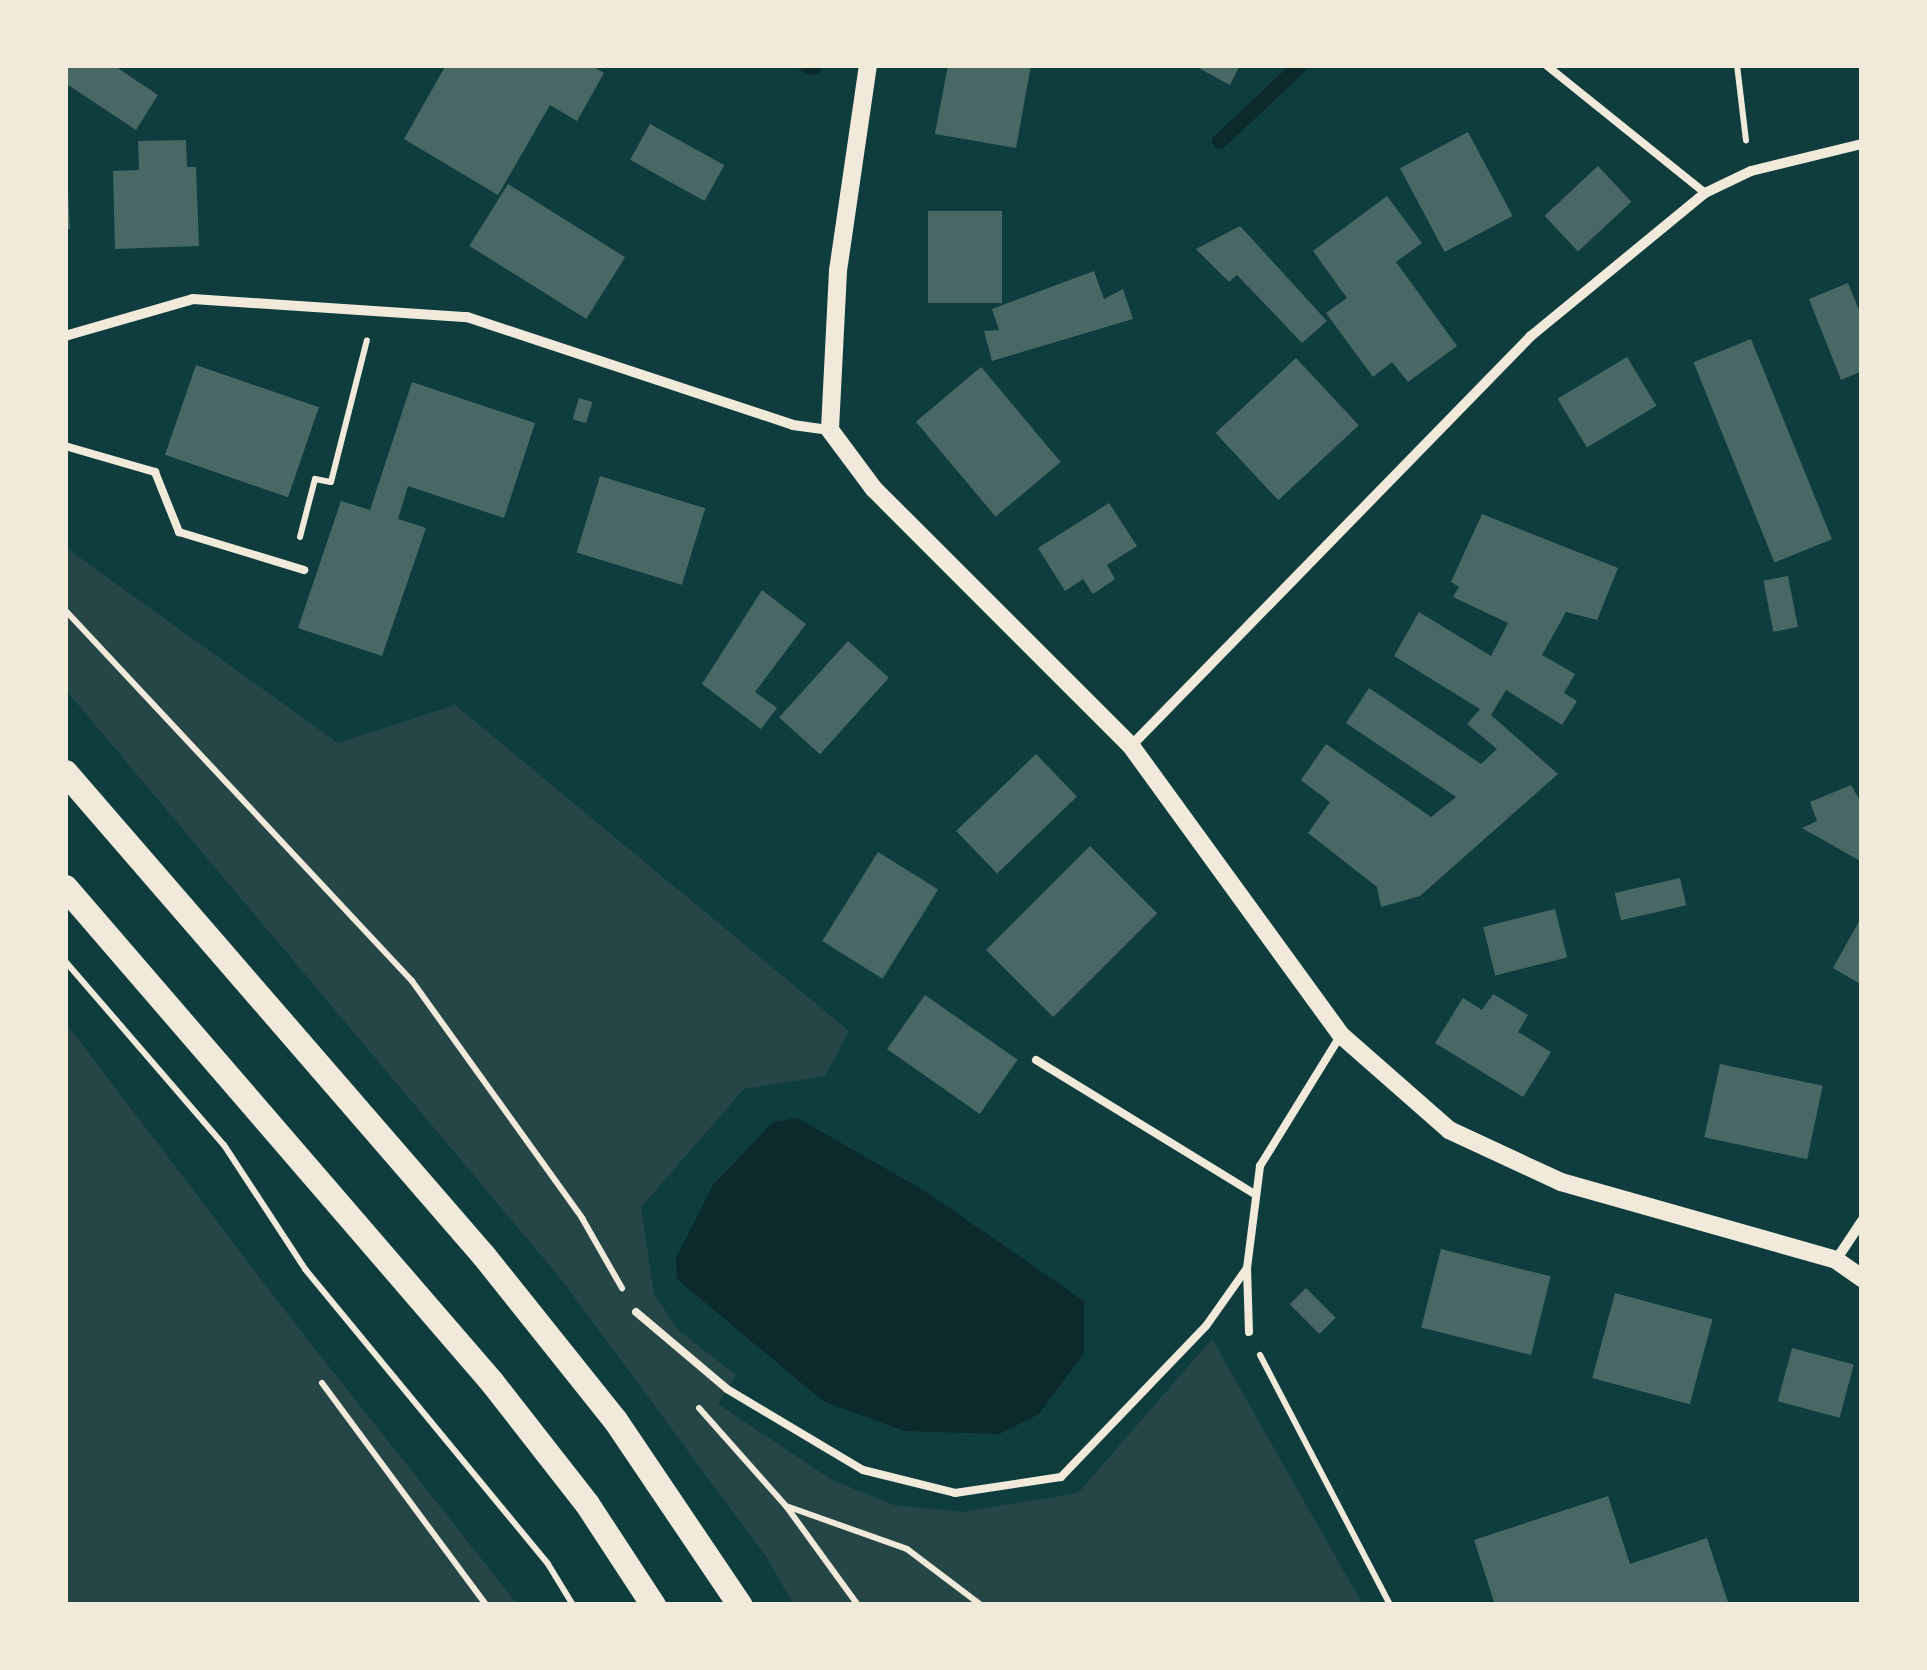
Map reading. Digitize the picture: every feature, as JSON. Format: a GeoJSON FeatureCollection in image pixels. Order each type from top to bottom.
{"type":"FeatureCollection","features":[{"type":"Feature","properties":{"kind":"main road"},"geometry":{"type":"LineString","coordinates":[[65,772],[484,1256],[616,1420],[740,1605]]}},
{"type":"Feature","properties":{"kind":"main road"},"geometry":{"type":"LineString","coordinates":[[65,887],[491,1381],[587,1504],[654,1605]]}},
{"type":"Feature","properties":{"kind":"street"},"geometry":{"type":"LineString","coordinates":[[868,65],[838,271],[830,430],[874,489],[1131,746],[1341,1035],[1449,1130],[1561,1182],[1836,1260],[1862,1278]]}},
{"type":"Feature","properties":{"kind":"street"},"geometry":{"type":"LineString","coordinates":[[1131,746],[1531,336],[1705,193],[1751,171],[1862,144]]}},
{"type":"Feature","properties":{"kind":"street"},"geometry":{"type":"LineString","coordinates":[[65,336],[193,299],[467,317],[792,426],[830,430]]}},
{"type":"Feature","properties":{"kind":"street"},"geometry":{"type":"LineString","coordinates":[[1836,1260],[1862,1221]]}},
{"type":"Feature","properties":{"kind":"lane"},"geometry":{"type":"LineString","coordinates":[[1546,65],[1705,193]]}},
{"type":"Feature","properties":{"kind":"lane"},"geometry":{"type":"LineString","coordinates":[[65,446],[155,472],[179,532],[304,570]]}},
{"type":"Feature","properties":{"kind":"lane"},"geometry":{"type":"LineString","coordinates":[[1248,1332],[1247,1268],[1260,1166],[1341,1035]]}},
{"type":"Feature","properties":{"kind":"lane"},"geometry":{"type":"LineString","coordinates":[[1036,1060],[1256,1195]]}},
{"type":"Feature","properties":{"kind":"lane"},"geometry":{"type":"LineString","coordinates":[[636,1312],[727,1389],[863,1470],[955,1492],[1060,1477],[1206,1326],[1247,1268]]}},
{"type":"Feature","properties":{"kind":"path"},"geometry":{"type":"LineString","coordinates":[[1737,65],[1751,171]]}},
{"type":"Feature","properties":{"kind":"path"},"geometry":{"type":"LineString","coordinates":[[292,567],[315,479],[331,482],[368,338]]}},
{"type":"Feature","properties":{"kind":"path"},"geometry":{"type":"LineString","coordinates":[[65,610],[412,981],[582,1218],[636,1312]]}},
{"type":"Feature","properties":{"kind":"path"},"geometry":{"type":"LineString","coordinates":[[65,961],[224,1145],[305,1269],[548,1564],[574,1605]]}},
{"type":"Feature","properties":{"kind":"path"},"geometry":{"type":"LineString","coordinates":[[1248,1332],[1390,1605]]}},
{"type":"Feature","properties":{"kind":"path"},"geometry":{"type":"LineString","coordinates":[[322,1383],[486,1605]]}},
{"type":"Feature","properties":{"kind":"path"},"geometry":{"type":"LineString","coordinates":[[695,1403],[715,1433],[786,1506],[858,1605]]}},
{"type":"Feature","properties":{"kind":"path"},"geometry":{"type":"LineString","coordinates":[[786,1506],[906,1549],[981,1605]]}},
{"type":"Feature","properties":{"kind":"shaded area"},"geometry":{"type":"Polygon","coordinates":[[[65,547],[338,743],[455,705],[849,1031],[825,1076],[744,1089],[641,1207],[654,1294],[678,1330],[736,1375],[718,1404],[832,1480],[894,1505],[962,1512],[1078,1493],[1212,1339],[1363,1605],[794,1605],[767,1558],[561,1279],[65,689],[65,547]]]}},
{"type":"Feature","properties":{"kind":"shaded area"},"geometry":{"type":"Polygon","coordinates":[[[65,1022],[296,1325],[518,1605],[65,1605],[65,1022]]]}},
{"type":"Feature","properties":{"kind":"shaded area"},"geometry":{"type":"Polygon","coordinates":[[[798,1118],[928,1193],[1084,1301],[1084,1353],[1039,1414],[999,1434],[904,1431],[823,1401],[677,1279],[676,1258],[713,1185],[773,1122],[798,1118]]]}},
{"type":"Feature","properties":{"kind":"building"},"geometry":{"type":"Polygon","coordinates":[[[65,65],[113,65],[158,95],[136,130],[65,83],[65,65]]]}},
{"type":"Feature","properties":{"kind":"building"},"geometry":{"type":"Polygon","coordinates":[[[446,65],[590,65],[604,73],[577,121],[550,105],[498,195],[404,139],[446,65]]]}},
{"type":"Feature","properties":{"kind":"building"},"geometry":{"type":"Polygon","coordinates":[[[948,65],[1031,65],[1016,148],[935,134],[948,65]]]}},
{"type":"Feature","properties":{"kind":"building"},"geometry":{"type":"Polygon","coordinates":[[[1193,65],[1240,65],[1230,85],[1193,65]]]}},
{"type":"Feature","properties":{"kind":"building"},"geometry":{"type":"Polygon","coordinates":[[[650,124],[724,165],[704,201],[630,160],[650,124]]]}},
{"type":"Feature","properties":{"kind":"building"},"geometry":{"type":"Polygon","coordinates":[[[1468,132],[1513,216],[1445,252],[1400,168],[1468,132]]]}},
{"type":"Feature","properties":{"kind":"building"},"geometry":{"type":"Polygon","coordinates":[[[186,140],[187,167],[196,167],[199,246],[115,249],[113,171],[139,170],[138,141],[186,140]]]}},
{"type":"Feature","properties":{"kind":"building"},"geometry":{"type":"Polygon","coordinates":[[[1598,166],[1631,202],[1578,252],[1545,216],[1598,166]]]}},
{"type":"Feature","properties":{"kind":"building"},"geometry":{"type":"Polygon","coordinates":[[[508,184],[625,257],[586,319],[469,246],[508,184]]]}},
{"type":"Feature","properties":{"kind":"building"},"geometry":{"type":"Polygon","coordinates":[[[68,192],[70,229],[65,229],[68,192]]]}},
{"type":"Feature","properties":{"kind":"building"},"geometry":{"type":"Polygon","coordinates":[[[1387,196],[1422,243],[1396,262],[1457,346],[1408,382],[1392,362],[1373,377],[1326,313],[1347,298],[1313,251],[1387,196]]]}},
{"type":"Feature","properties":{"kind":"building"},"geometry":{"type":"Polygon","coordinates":[[[928,211],[1002,211],[1002,303],[928,303],[928,211]]]}},
{"type":"Feature","properties":{"kind":"building"},"geometry":{"type":"Polygon","coordinates":[[[1240,226],[1327,321],[1302,343],[1237,275],[1229,282],[1196,249],[1240,226]]]}},
{"type":"Feature","properties":{"kind":"building"},"geometry":{"type":"Polygon","coordinates":[[[1094,271],[1104,299],[1123,289],[1133,319],[992,361],[984,331],[999,330],[992,309],[1094,271]]]}},
{"type":"Feature","properties":{"kind":"building"},"geometry":{"type":"Polygon","coordinates":[[[1848,283],[1862,317],[1862,371],[1841,380],[1809,299],[1848,283]]]}},
{"type":"Feature","properties":{"kind":"building"},"geometry":{"type":"Polygon","coordinates":[[[1751,339],[1832,539],[1774,562],[1694,362],[1751,339]]]}},
{"type":"Feature","properties":{"kind":"building"},"geometry":{"type":"Polygon","coordinates":[[[1627,357],[1656,406],[1587,448],[1558,399],[1627,357]]]}},
{"type":"Feature","properties":{"kind":"building"},"geometry":{"type":"Polygon","coordinates":[[[1296,358],[1359,425],[1278,500],[1216,433],[1296,358]]]}},
{"type":"Feature","properties":{"kind":"building"},"geometry":{"type":"Polygon","coordinates":[[[196,365],[319,407],[288,497],[165,455],[196,365]]]}},
{"type":"Feature","properties":{"kind":"building"},"geometry":{"type":"Polygon","coordinates":[[[981,367],[1061,462],[996,517],[916,422],[981,367]]]}},
{"type":"Feature","properties":{"kind":"building"},"geometry":{"type":"Polygon","coordinates":[[[412,382],[535,423],[504,518],[408,486],[398,519],[426,528],[382,656],[298,628],[341,501],[370,510],[412,382]]]}},
{"type":"Feature","properties":{"kind":"building"},"geometry":{"type":"Polygon","coordinates":[[[579,398],[592,402],[586,423],[573,419],[579,398]]]}},
{"type":"Feature","properties":{"kind":"building"},"geometry":{"type":"Polygon","coordinates":[[[600,476],[705,508],[682,585],[577,553],[600,476]]]}},
{"type":"Feature","properties":{"kind":"building"},"geometry":{"type":"Polygon","coordinates":[[[1109,503],[1137,546],[1107,565],[1115,579],[1093,594],[1083,579],[1065,591],[1038,548],[1109,503]]]}},
{"type":"Feature","properties":{"kind":"building"},"geometry":{"type":"Polygon","coordinates":[[[1482,514],[1618,568],[1597,620],[1566,612],[1542,655],[1575,674],[1564,693],[1577,701],[1562,725],[1506,690],[1491,715],[1558,774],[1420,896],[1381,907],[1377,887],[1308,833],[1330,802],[1301,780],[1326,744],[1431,817],[1456,797],[1346,723],[1369,688],[1481,764],[1497,749],[1467,724],[1480,709],[1394,656],[1419,612],[1491,656],[1508,623],[1453,597],[1459,587],[1451,582],[1482,514]]]}},
{"type":"Feature","properties":{"kind":"building"},"geometry":{"type":"Polygon","coordinates":[[[1788,576],[1798,627],[1773,632],[1763,581],[1788,576]]]}},
{"type":"Feature","properties":{"kind":"building"},"geometry":{"type":"Polygon","coordinates":[[[762,590],[806,624],[755,692],[777,708],[761,729],[702,684],[762,590]]]}},
{"type":"Feature","properties":{"kind":"building"},"geometry":{"type":"Polygon","coordinates":[[[848,641],[889,678],[820,754],[779,718],[848,641]]]}},
{"type":"Feature","properties":{"kind":"building"},"geometry":{"type":"Polygon","coordinates":[[[1036,754],[1077,796],[997,874],[956,831],[1036,754]]]}},
{"type":"Feature","properties":{"kind":"building"},"geometry":{"type":"Polygon","coordinates":[[[1851,785],[1862,804],[1862,862],[1802,828],[1817,821],[1810,802],[1851,785]]]}},
{"type":"Feature","properties":{"kind":"building"},"geometry":{"type":"Polygon","coordinates":[[[1090,846],[1157,913],[1053,1017],[986,950],[1090,846]]]}},
{"type":"Feature","properties":{"kind":"building"},"geometry":{"type":"Polygon","coordinates":[[[878,852],[938,890],[883,979],[822,941],[878,852]]]}},
{"type":"Feature","properties":{"kind":"building"},"geometry":{"type":"Polygon","coordinates":[[[1680,878],[1686,905],[1621,920],[1615,893],[1680,878]]]}},
{"type":"Feature","properties":{"kind":"building"},"geometry":{"type":"Polygon","coordinates":[[[1555,909],[1567,958],[1495,975],[1483,927],[1555,909]]]}},
{"type":"Feature","properties":{"kind":"building"},"geometry":{"type":"Polygon","coordinates":[[[1862,916],[1862,985],[1833,968],[1862,916]]]}},
{"type":"Feature","properties":{"kind":"building"},"geometry":{"type":"Polygon","coordinates":[[[1493,994],[1528,1015],[1518,1032],[1551,1052],[1523,1097],[1435,1043],[1463,998],[1482,1010],[1493,994]]]}},
{"type":"Feature","properties":{"kind":"building"},"geometry":{"type":"Polygon","coordinates":[[[925,995],[1018,1060],[980,1114],[887,1049],[925,995]]]}},
{"type":"Feature","properties":{"kind":"building"},"geometry":{"type":"Polygon","coordinates":[[[1720,1064],[1823,1086],[1807,1159],[1704,1137],[1720,1064]]]}},
{"type":"Feature","properties":{"kind":"building"},"geometry":{"type":"Polygon","coordinates":[[[1441,1249],[1551,1276],[1531,1355],[1421,1328],[1441,1249]]]}},
{"type":"Feature","properties":{"kind":"building"},"geometry":{"type":"Polygon","coordinates":[[[1306,1288],[1336,1318],[1319,1334],[1290,1304],[1306,1288]]]}},
{"type":"Feature","properties":{"kind":"building"},"geometry":{"type":"Polygon","coordinates":[[[1615,1293],[1713,1319],[1690,1404],[1592,1378],[1615,1293]]]}},
{"type":"Feature","properties":{"kind":"building"},"geometry":{"type":"Polygon","coordinates":[[[1792,1348],[1854,1365],[1840,1418],[1778,1401],[1792,1348]]]}},
{"type":"Feature","properties":{"kind":"building"},"geometry":{"type":"Polygon","coordinates":[[[1608,1496],[1630,1564],[1707,1538],[1729,1605],[1495,1605],[1474,1540],[1608,1496]]]}},
{"type":"Feature","properties":{"kind":"waterway"},"geometry":{"type":"LineString","coordinates":[[806,65],[814,67]]}},
{"type":"Feature","properties":{"kind":"waterway"},"geometry":{"type":"LineString","coordinates":[[1219,141],[1300,65]]}}]}
